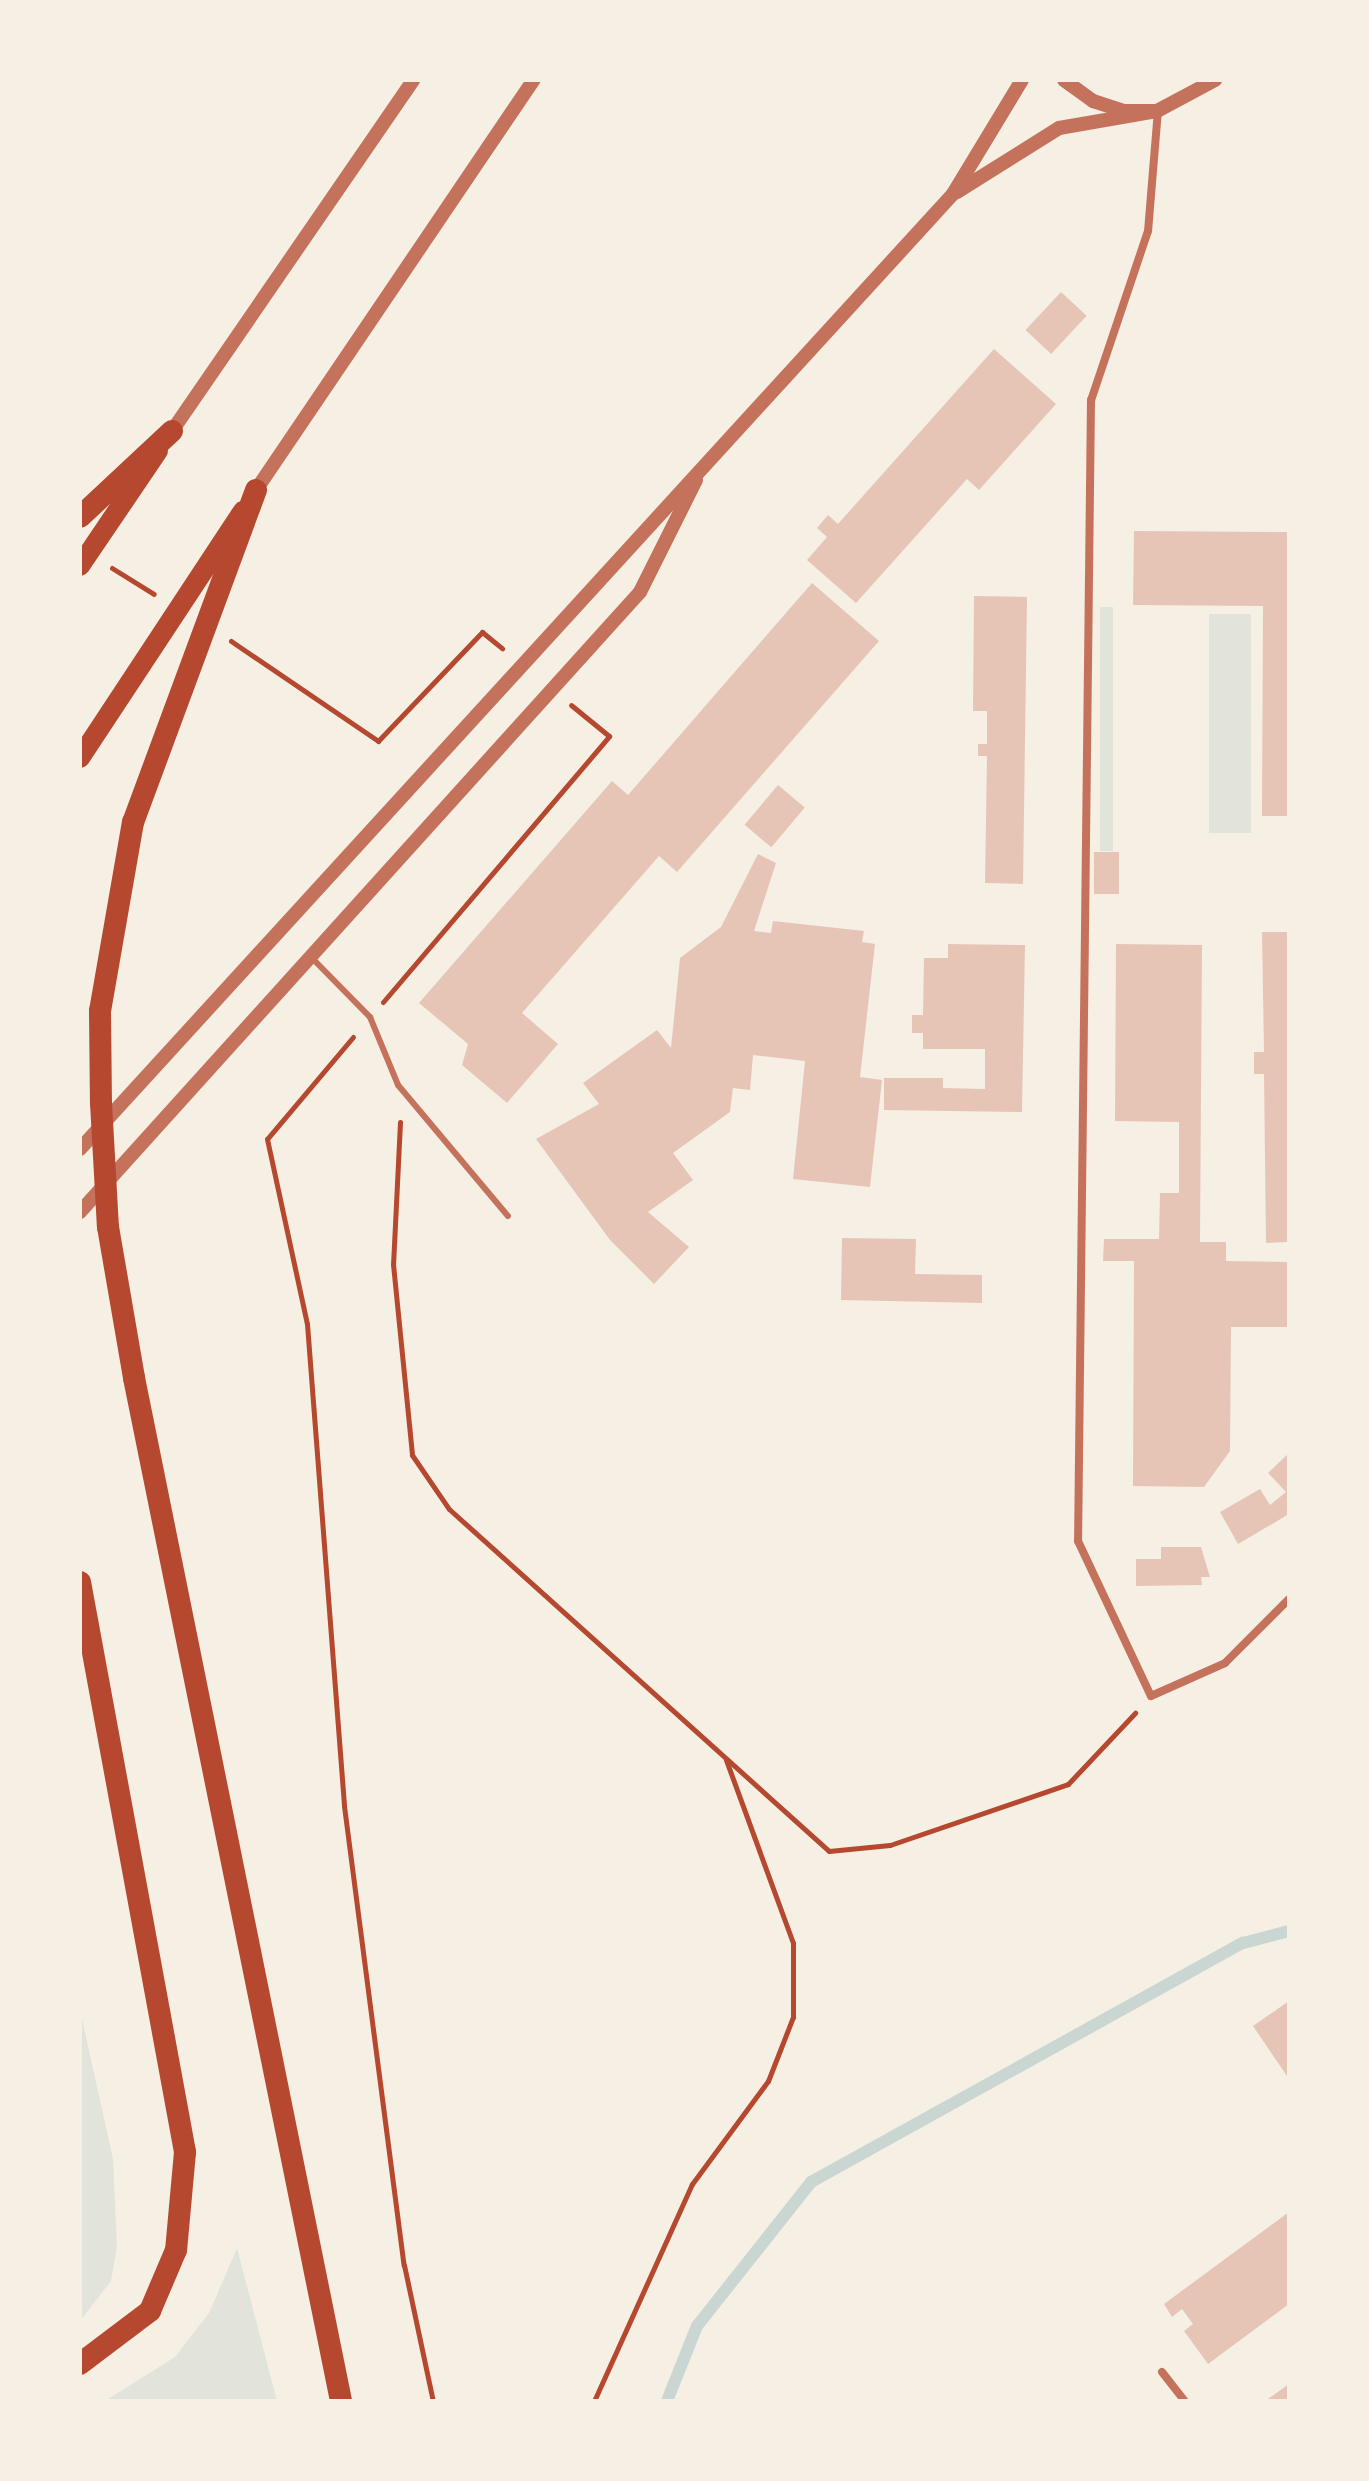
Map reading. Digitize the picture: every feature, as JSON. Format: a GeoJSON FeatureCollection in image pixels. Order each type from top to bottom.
{"type":"FeatureCollection","features":[{"type":"Feature","properties":{"kind":"highway"},"geometry":{"type":"LineString","coordinates":[[80,517],[172,431]]}},
{"type":"Feature","properties":{"kind":"highway"},"geometry":{"type":"LineString","coordinates":[[256,490],[160,735],[112,919],[100,1011],[101,1103],[108,1227],[134,1378],[341,2401]]}},
{"type":"Feature","properties":{"kind":"highway"},"geometry":{"type":"LineString","coordinates":[[80,1582],[185,2152],[176,2250],[156,2300],[130,2333],[80,2364]]}},
{"type":"Feature","properties":{"kind":"main road"},"geometry":{"type":"LineString","coordinates":[[80,566],[172,431]]}},
{"type":"Feature","properties":{"kind":"main road"},"geometry":{"type":"LineString","coordinates":[[80,758],[256,490]]}},
{"type":"Feature","properties":{"kind":"street"},"geometry":{"type":"LineString","coordinates":[[172,431],[413,80]]}},
{"type":"Feature","properties":{"kind":"street"},"geometry":{"type":"LineString","coordinates":[[256,490],[534,80]]}},
{"type":"Feature","properties":{"kind":"street"},"geometry":{"type":"LineString","coordinates":[[80,1149],[519,662],[953,194],[1022,80]]}},
{"type":"Feature","properties":{"kind":"street"},"geometry":{"type":"LineString","coordinates":[[1064,80],[1093,101],[1157,111]]}},
{"type":"Feature","properties":{"kind":"street"},"geometry":{"type":"LineString","coordinates":[[953,194],[1059,128],[1157,111],[1215,80]]}},
{"type":"Feature","properties":{"kind":"street"},"geometry":{"type":"LineString","coordinates":[[1157,111],[1148,231],[1091,400],[1078,1541],[1151,1696],[1225,1663],[1289,1599]]}},
{"type":"Feature","properties":{"kind":"street"},"geometry":{"type":"LineString","coordinates":[[80,1212],[307,953],[640,592],[703,465]]}},
{"type":"Feature","properties":{"kind":"street"},"geometry":{"type":"LineString","coordinates":[[1162,2372],[1185,2401]]}},
{"type":"Feature","properties":{"kind":"lane"},"geometry":{"type":"LineString","coordinates":[[307,953],[370,1017],[401,1089],[508,1216]]}},
{"type":"Feature","properties":{"kind":"path"},"geometry":{"type":"LineString","coordinates":[[106,564],[159,597]]}},
{"type":"Feature","properties":{"kind":"path"},"geometry":{"type":"LineString","coordinates":[[225,638],[378,741],[482,632],[519,662]]}},
{"type":"Feature","properties":{"kind":"path"},"geometry":{"type":"LineString","coordinates":[[433,2401],[404,2265],[344,1806],[307,1324],[267,1139],[609,736],[551,688]]}},
{"type":"Feature","properties":{"kind":"path"},"geometry":{"type":"LineString","coordinates":[[401,1089],[393,1264],[412,1455],[449,1509],[829,1851],[890,1845],[1068,1784],[1151,1696]]}},
{"type":"Feature","properties":{"kind":"path"},"geometry":{"type":"LineString","coordinates":[[594,2401],[692,2184],[768,2081],[793,2017],[793,1943],[726,1759]]}},
{"type":"Feature","properties":{"kind":"shaded area"},"geometry":{"type":"Polygon","coordinates":[[[1100,607],[1113,607],[1113,851],[1100,851],[1100,607]]]}},
{"type":"Feature","properties":{"kind":"shaded area"},"geometry":{"type":"Polygon","coordinates":[[[1209,614],[1251,614],[1251,833],[1209,833],[1209,614]]]}},
{"type":"Feature","properties":{"kind":"shaded area"},"geometry":{"type":"Polygon","coordinates":[[[80,2010],[113,2159],[117,2247],[111,2281],[80,2321],[80,2010]]]}},
{"type":"Feature","properties":{"kind":"shaded area"},"geometry":{"type":"Polygon","coordinates":[[[237,2248],[277,2401],[105,2401],[175,2357],[209,2313],[237,2248]]]}},
{"type":"Feature","properties":{"kind":"building"},"geometry":{"type":"Polygon","coordinates":[[[1061,292],[1087,316],[1051,354],[1026,330],[1061,292]]]}},
{"type":"Feature","properties":{"kind":"building"},"geometry":{"type":"Polygon","coordinates":[[[994,349],[1056,404],[979,490],[967,479],[856,603],[807,560],[827,537],[817,528],[828,515],[838,524],[994,349]]]}},
{"type":"Feature","properties":{"kind":"building"},"geometry":{"type":"Polygon","coordinates":[[[1134,531],[1289,532],[1289,816],[1262,816],[1263,606],[1133,605],[1134,531]]]}},
{"type":"Feature","properties":{"kind":"building"},"geometry":{"type":"Polygon","coordinates":[[[812,583],[879,641],[677,872],[659,856],[522,1013],[558,1044],[507,1103],[462,1065],[468,1044],[419,1003],[612,781],[628,795],[812,583]]]}},
{"type":"Feature","properties":{"kind":"building"},"geometry":{"type":"Polygon","coordinates":[[[974,596],[1027,597],[1023,884],[985,883],[987,756],[978,756],[978,744],[987,744],[987,711],[973,711],[974,596]]]}},
{"type":"Feature","properties":{"kind":"building"},"geometry":{"type":"Polygon","coordinates":[[[778,785],[805,807],[771,847],[745,825],[778,785]]]}},
{"type":"Feature","properties":{"kind":"building"},"geometry":{"type":"Polygon","coordinates":[[[1094,852],[1119,852],[1119,894],[1094,894],[1094,852]]]}},
{"type":"Feature","properties":{"kind":"building"},"geometry":{"type":"Polygon","coordinates":[[[758,854],[776,863],[754,931],[771,933],[773,921],[864,931],[862,942],[875,944],[860,1077],[882,1080],[870,1187],[793,1179],[805,1061],[753,1055],[750,1090],[733,1088],[730,1112],[673,1153],[693,1180],[648,1212],[689,1247],[654,1284],[610,1240],[536,1139],[599,1104],[583,1083],[657,1030],[671,1048],[680,958],[721,927],[758,854]]]}},
{"type":"Feature","properties":{"kind":"building"},"geometry":{"type":"Polygon","coordinates":[[[1262,932],[1289,932],[1289,1242],[1266,1243],[1264,1074],[1254,1074],[1254,1052],[1264,1052],[1262,932]]]}},
{"type":"Feature","properties":{"kind":"building"},"geometry":{"type":"Polygon","coordinates":[[[948,944],[1025,945],[1022,1112],[884,1110],[884,1078],[943,1078],[943,1088],[985,1089],[985,1049],[923,1049],[923,1033],[912,1033],[912,1015],[923,1015],[924,958],[948,958],[948,944]]]}},
{"type":"Feature","properties":{"kind":"building"},"geometry":{"type":"Polygon","coordinates":[[[1116,944],[1202,945],[1200,1242],[1226,1242],[1226,1261],[1289,1262],[1289,1327],[1231,1327],[1230,1451],[1204,1487],[1133,1486],[1134,1261],[1103,1261],[1104,1239],[1159,1239],[1160,1193],[1179,1193],[1179,1122],[1115,1121],[1116,944]]]}},
{"type":"Feature","properties":{"kind":"building"},"geometry":{"type":"Polygon","coordinates":[[[842,1238],[916,1239],[915,1274],[982,1275],[982,1303],[841,1300],[842,1238]]]}},
{"type":"Feature","properties":{"kind":"building"},"geometry":{"type":"Polygon","coordinates":[[[1289,1453],[1289,1514],[1238,1544],[1220,1512],[1260,1489],[1270,1505],[1286,1492],[1268,1473],[1289,1453]]]}},
{"type":"Feature","properties":{"kind":"building"},"geometry":{"type":"Polygon","coordinates":[[[1161,1547],[1201,1547],[1210,1577],[1201,1577],[1202,1585],[1136,1586],[1136,1559],[1161,1559],[1161,1547]]]}},
{"type":"Feature","properties":{"kind":"building"},"geometry":{"type":"Polygon","coordinates":[[[1289,2001],[1289,2079],[1253,2026],[1289,2001]]]}},
{"type":"Feature","properties":{"kind":"building"},"geometry":{"type":"Polygon","coordinates":[[[1289,2212],[1289,2304],[1208,2364],[1184,2331],[1193,2324],[1182,2309],[1172,2317],[1164,2304],[1289,2212]]]}},
{"type":"Feature","properties":{"kind":"building"},"geometry":{"type":"Polygon","coordinates":[[[1289,2384],[1289,2401],[1265,2401],[1289,2384]]]}},
{"type":"Feature","properties":{"kind":"waterway"},"geometry":{"type":"LineString","coordinates":[[667,2401],[697,2326],[811,2182],[1243,1943],[1289,1931]]}}]}
